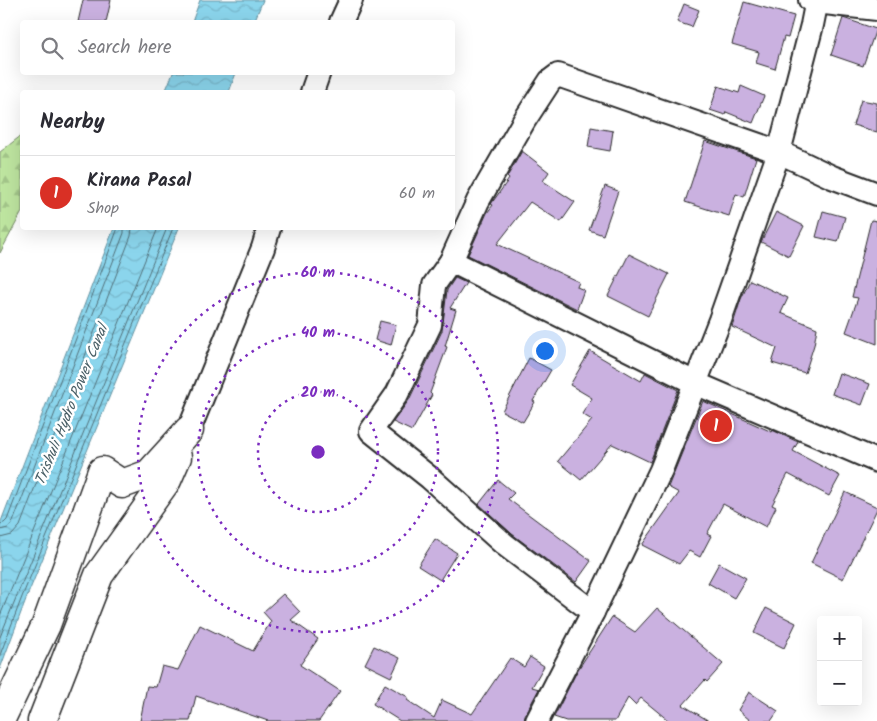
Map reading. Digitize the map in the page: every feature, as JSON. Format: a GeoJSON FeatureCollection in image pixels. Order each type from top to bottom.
{"type":"FeatureCollection","features":[{"type":"Feature","properties":{"kind":"street"},"geometry":{"type":"LineString","coordinates":[[342,20],[351,0]]}},
{"type":"Feature","properties":{"kind":"street"},"geometry":{"type":"LineString","coordinates":[[537,721],[593,612],[661,470],[720,320],[779,152],[812,25],[814,1],[877,9]]}},
{"type":"Feature","properties":{"kind":"street"},"geometry":{"type":"LineString","coordinates":[[313,90],[318,75]]}},
{"type":"Feature","properties":{"kind":"street"},"geometry":{"type":"LineString","coordinates":[[593,612],[504,544],[430,478],[371,431],[397,394],[430,325],[434,285],[451,261],[478,201],[550,81],[558,75],[779,152],[832,177],[877,194]]}},
{"type":"Feature","properties":{"kind":"street"},"geometry":{"type":"LineString","coordinates":[[42,721],[99,575],[167,480],[189,430],[268,230]]}},
{"type":"Feature","properties":{"kind":"street"},"geometry":{"type":"LineString","coordinates":[[451,261],[695,383],[877,461]]}},
{"type":"Feature","properties":{"kind":"street"},"geometry":{"type":"LineString","coordinates":[[0,721],[46,625],[102,471],[122,484],[149,474],[189,430]]}},
{"type":"Feature","properties":{"kind":"green space"},"geometry":{"type":"Polygon","coordinates":[[[20,137],[20,216],[0,253],[0,152],[20,137]]]}},
{"type":"Feature","properties":{"kind":"water"},"geometry":{"type":"Polygon","coordinates":[[[200,0],[263,0],[255,20],[193,20],[200,0]]]}},
{"type":"Feature","properties":{"kind":"water"},"geometry":{"type":"Polygon","coordinates":[[[172,75],[235,75],[230,90],[166,90],[172,75]]]}},
{"type":"Feature","properties":{"kind":"water","name":"Trishuli Hydro Power Canal"},"geometry":{"type":"Polygon","coordinates":[[[113,230],[178,230],[26,599],[0,669],[0,524],[113,230]]]}},
{"type":"Feature","properties":{"kind":"building"},"geometry":{"type":"Polygon","coordinates":[[[83,0],[111,0],[106,20],[78,20],[83,0]]]}},
{"type":"Feature","properties":{"kind":"building"},"geometry":{"type":"Polygon","coordinates":[[[744,2],[794,16],[788,38],[784,37],[775,69],[756,63],[759,52],[732,44],[744,2]]]}},
{"type":"Feature","properties":{"kind":"building"},"geometry":{"type":"Polygon","coordinates":[[[684,4],[699,10],[692,27],[677,22],[684,4]]]}},
{"type":"Feature","properties":{"kind":"building"},"geometry":{"type":"Polygon","coordinates":[[[843,18],[876,29],[863,66],[831,55],[843,18]]]}},
{"type":"Feature","properties":{"kind":"building"},"geometry":{"type":"Polygon","coordinates":[[[718,86],[739,93],[741,86],[764,96],[753,123],[726,112],[725,115],[710,110],[718,86]]]}},
{"type":"Feature","properties":{"kind":"building"},"geometry":{"type":"Polygon","coordinates":[[[861,100],[877,103],[877,132],[853,125],[861,100]]]}},
{"type":"Feature","properties":{"kind":"building"},"geometry":{"type":"Polygon","coordinates":[[[591,127],[613,131],[610,151],[588,147],[591,127]]]}},
{"type":"Feature","properties":{"kind":"building"},"geometry":{"type":"Polygon","coordinates":[[[705,141],[756,158],[744,197],[736,194],[729,216],[685,202],[705,141]]]}},
{"type":"Feature","properties":{"kind":"building"},"geometry":{"type":"Polygon","coordinates":[[[522,151],[549,172],[543,181],[575,202],[561,222],[530,202],[497,244],[579,282],[577,287],[584,290],[577,309],[468,255],[487,213],[493,205],[491,204],[509,179],[507,177],[522,151]]]}},
{"type":"Feature","properties":{"kind":"building"},"geometry":{"type":"Polygon","coordinates":[[[605,186],[618,191],[603,235],[589,230],[605,186]]]}},
{"type":"Feature","properties":{"kind":"building"},"geometry":{"type":"Polygon","coordinates":[[[823,211],[845,217],[838,242],[816,237],[823,211]]]}},
{"type":"Feature","properties":{"kind":"building"},"geometry":{"type":"Polygon","coordinates":[[[776,212],[804,226],[789,256],[761,242],[776,212]]]}},
{"type":"Feature","properties":{"kind":"building"},"geometry":{"type":"Polygon","coordinates":[[[871,220],[877,221],[877,344],[846,332],[858,298],[852,297],[871,220]]]}},
{"type":"Feature","properties":{"kind":"building"},"geometry":{"type":"Polygon","coordinates":[[[629,254],[669,274],[648,316],[608,296],[629,254]]]}},
{"type":"Feature","properties":{"kind":"building"},"geometry":{"type":"Polygon","coordinates":[[[455,278],[466,283],[450,308],[456,310],[445,346],[447,347],[430,393],[432,395],[412,431],[393,422],[409,400],[442,331],[447,290],[455,278]]]}},
{"type":"Feature","properties":{"kind":"building"},"geometry":{"type":"Polygon","coordinates":[[[750,280],[788,298],[781,313],[817,328],[805,373],[772,363],[777,348],[732,327],[741,299],[750,280]]]}},
{"type":"Feature","properties":{"kind":"building"},"geometry":{"type":"Polygon","coordinates":[[[380,321],[396,325],[391,345],[375,340],[380,321]]]}},
{"type":"Feature","properties":{"kind":"building"},"geometry":{"type":"Polygon","coordinates":[[[590,351],[641,381],[645,373],[678,390],[650,462],[612,444],[581,480],[558,461],[592,420],[582,414],[592,398],[570,385],[590,351]]]}},
{"type":"Feature","properties":{"kind":"building"},"geometry":{"type":"Polygon","coordinates":[[[529,358],[551,370],[523,422],[502,411],[529,358]]]}},
{"type":"Feature","properties":{"kind":"building"},"geometry":{"type":"Polygon","coordinates":[[[839,373],[870,384],[862,405],[832,394],[839,373]]]}},
{"type":"Feature","properties":{"kind":"building"},"geometry":{"type":"Polygon","coordinates":[[[703,401],[798,442],[793,451],[840,476],[829,496],[788,474],[772,505],[776,507],[766,527],[723,504],[707,534],[711,536],[700,557],[689,551],[679,564],[642,545],[679,493],[668,487],[703,401]]]}},
{"type":"Feature","properties":{"kind":"building"},"geometry":{"type":"Polygon","coordinates":[[[498,480],[514,493],[508,499],[591,561],[576,582],[512,534],[479,504],[498,480]]]}},
{"type":"Feature","properties":{"kind":"building"},"geometry":{"type":"Polygon","coordinates":[[[845,492],[877,507],[877,509],[843,579],[811,563],[845,492]]]}},
{"type":"Feature","properties":{"kind":"building"},"geometry":{"type":"Polygon","coordinates":[[[435,539],[457,553],[440,580],[418,566],[435,539]]]}},
{"type":"Feature","properties":{"kind":"building"},"geometry":{"type":"Polygon","coordinates":[[[719,563],[746,578],[734,598],[708,583],[719,563]]]}},
{"type":"Feature","properties":{"kind":"building"},"geometry":{"type":"Polygon","coordinates":[[[283,594],[300,612],[291,620],[318,639],[300,665],[340,691],[319,721],[268,721],[196,696],[190,721],[140,721],[147,686],[156,687],[162,666],[178,670],[200,625],[253,651],[271,621],[263,612],[283,594]]]}},
{"type":"Feature","properties":{"kind":"building"},"geometry":{"type":"Polygon","coordinates":[[[657,608],[723,664],[707,682],[705,680],[683,705],[709,721],[669,721],[641,698],[635,705],[628,698],[615,721],[566,721],[554,717],[577,671],[612,617],[635,632],[657,608]]]}},
{"type":"Feature","properties":{"kind":"building"},"geometry":{"type":"Polygon","coordinates":[[[766,608],[796,623],[784,648],[754,633],[766,608]]]}},
{"type":"Feature","properties":{"kind":"building"},"geometry":{"type":"Polygon","coordinates":[[[374,646],[400,658],[391,677],[365,664],[374,646]]]}},
{"type":"Feature","properties":{"kind":"building"},"geometry":{"type":"Polygon","coordinates":[[[530,657],[544,666],[532,687],[539,689],[525,715],[524,721],[400,721],[373,704],[385,684],[408,697],[407,700],[434,718],[442,700],[472,714],[510,658],[524,667],[530,657]]]}},
{"type":"Feature","properties":{"kind":"building"},"geometry":{"type":"Polygon","coordinates":[[[749,692],[778,711],[771,721],[751,721],[738,710],[749,692]]]}},
{"type":"Feature","properties":{"kind":"place","name":"Kirana Pasal"},"geometry":{"type":"Point","coordinates":[716,426]}}]}
